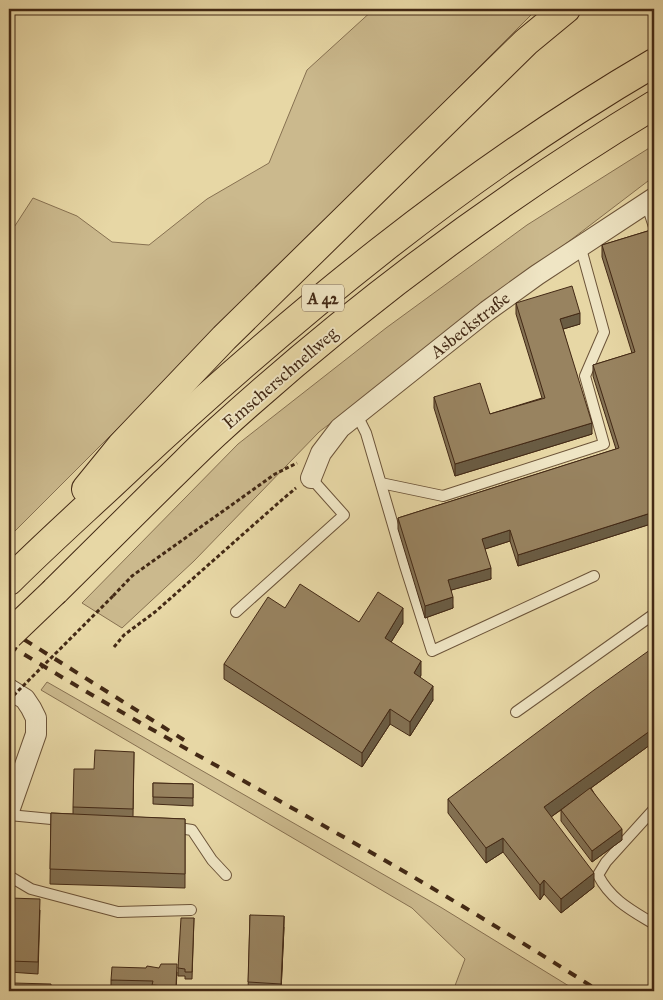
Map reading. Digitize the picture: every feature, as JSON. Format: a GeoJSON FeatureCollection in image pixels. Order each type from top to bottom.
{"type":"FeatureCollection","features":[{"type":"Feature","properties":{"kind":"highway"},"geometry":{"type":"LineString","coordinates":[[14,575],[121,446],[224,338],[519,49],[566,9]]}},
{"type":"Feature","properties":{"kind":"highway","name":"Emscherschnellweg"},"geometry":{"type":"LineString","coordinates":[[14,575],[200,402],[344,281],[483,174],[582,107],[654,63]]}},
{"type":"Feature","properties":{"kind":"highway","name":"Emscherschnellweg"},"geometry":{"type":"LineString","coordinates":[[9,635],[217,431],[291,366],[357,312],[500,204],[654,104]]}},
{"type":"Feature","properties":{"kind":"street","name":"Asbeckstraße"},"geometry":{"type":"LineString","coordinates":[[311,478],[321,453],[340,428],[487,311],[580,245],[650,200]]}},
{"type":"Feature","properties":{"kind":"street"},"geometry":{"type":"LineString","coordinates":[[9,688],[25,699],[31,708],[36,718],[36,734],[9,813]]}},
{"type":"Feature","properties":{"kind":"lane"},"geometry":{"type":"LineString","coordinates":[[650,200],[654,227]]}},
{"type":"Feature","properties":{"kind":"lane"},"geometry":{"type":"LineString","coordinates":[[381,483],[443,496],[604,444],[584,376],[604,332],[580,245]]}},
{"type":"Feature","properties":{"kind":"lane"},"geometry":{"type":"LineString","coordinates":[[358,415],[366,433],[432,651],[594,576]]}},
{"type":"Feature","properties":{"kind":"lane"},"geometry":{"type":"LineString","coordinates":[[236,612],[344,515],[311,478]]}},
{"type":"Feature","properties":{"kind":"lane"},"geometry":{"type":"LineString","coordinates":[[516,712],[654,614]]}},
{"type":"Feature","properties":{"kind":"lane"},"geometry":{"type":"LineString","coordinates":[[654,809],[606,862],[598,875],[604,886],[621,904],[654,924]]}},
{"type":"Feature","properties":{"kind":"lane"},"geometry":{"type":"LineString","coordinates":[[9,813],[69,820]]}},
{"type":"Feature","properties":{"kind":"lane"},"geometry":{"type":"LineString","coordinates":[[166,827],[192,830],[212,860],[226,876]]}},
{"type":"Feature","properties":{"kind":"lane"},"geometry":{"type":"LineString","coordinates":[[9,876],[32,890],[118,912],[190,910]]}},
{"type":"Feature","properties":{"kind":"path"},"geometry":{"type":"LineString","coordinates":[[9,700],[132,576],[276,474],[321,453]]}},
{"type":"Feature","properties":{"kind":"path"},"geometry":{"type":"LineString","coordinates":[[114,647],[124,635],[155,612],[284,498],[311,478]]}},
{"type":"Feature","properties":{"kind":"shaded area"},"geometry":{"type":"Polygon","coordinates":[[[374,9],[537,9],[9,537],[9,235],[33,198],[77,216],[112,242],[149,245],[207,199],[269,163],[307,70],[374,9]]]}},
{"type":"Feature","properties":{"kind":"shaded area"},"geometry":{"type":"Polygon","coordinates":[[[654,145],[654,178],[319,432],[194,561],[122,628],[82,603],[238,444],[386,328],[527,225],[654,145]]]}},
{"type":"Feature","properties":{"kind":"shaded area"},"geometry":{"type":"Polygon","coordinates":[[[47,682],[442,908],[577,991],[453,991],[465,959],[412,908],[41,690],[47,682]]]}},
{"type":"Feature","properties":{"kind":"building"},"geometry":{"type":"Polygon","coordinates":[[[651,230],[654,240],[654,512],[518,555],[510,530],[482,539],[491,568],[448,580],[453,597],[425,606],[398,518],[619,448],[593,365],[635,352],[602,245],[651,230]]]}},
{"type":"Feature","properties":{"kind":"building"},"geometry":{"type":"Polygon","coordinates":[[[572,286],[580,313],[560,319],[592,423],[455,464],[434,397],[480,383],[490,414],[545,398],[516,303],[572,286]]]}},
{"type":"Feature","properties":{"kind":"building"},"geometry":{"type":"Polygon","coordinates":[[[300,584],[359,622],[378,592],[403,608],[385,638],[421,661],[414,673],[433,686],[410,722],[390,709],[362,753],[224,664],[268,597],[285,608],[300,584]]]}},
{"type":"Feature","properties":{"kind":"building"},"geometry":{"type":"Polygon","coordinates":[[[654,647],[654,728],[544,807],[594,873],[561,899],[544,880],[540,885],[503,838],[486,848],[448,799],[654,647]]]}},
{"type":"Feature","properties":{"kind":"building"},"geometry":{"type":"Polygon","coordinates":[[[95,750],[134,752],[133,809],[73,807],[74,769],[94,769],[95,750]]]}},
{"type":"Feature","properties":{"kind":"building"},"geometry":{"type":"Polygon","coordinates":[[[153,783],[193,784],[193,798],[153,797],[153,783]]]}},
{"type":"Feature","properties":{"kind":"building"},"geometry":{"type":"Polygon","coordinates":[[[590,788],[622,829],[592,851],[561,810],[590,788]]]}},
{"type":"Feature","properties":{"kind":"building"},"geometry":{"type":"Polygon","coordinates":[[[51,813],[185,819],[185,874],[50,869],[51,813]]]}},
{"type":"Feature","properties":{"kind":"building"},"geometry":{"type":"Polygon","coordinates":[[[9,898],[40,899],[38,962],[9,961],[9,898]]]}},
{"type":"Feature","properties":{"kind":"building"},"geometry":{"type":"Polygon","coordinates":[[[250,915],[284,916],[281,984],[248,982],[250,915]]]}},
{"type":"Feature","properties":{"kind":"building"},"geometry":{"type":"Polygon","coordinates":[[[181,918],[194,918],[192,972],[185,972],[185,969],[178,968],[181,918]]]}},
{"type":"Feature","properties":{"kind":"building"},"geometry":{"type":"Polygon","coordinates":[[[161,964],[177,964],[176,987],[152,985],[153,981],[111,980],[112,967],[146,968],[147,966],[159,968],[161,964]]]}},
{"type":"Feature","properties":{"kind":"building"},"geometry":{"type":"Polygon","coordinates":[[[13,983],[51,984],[51,991],[13,991],[13,983]]]}},
{"type":"Feature","properties":{"kind":"railway"},"geometry":{"type":"LineString","coordinates":[[9,630],[184,740]]}},
{"type":"Feature","properties":{"kind":"railway"},"geometry":{"type":"LineString","coordinates":[[9,645],[132,718],[406,872],[599,991]]}}]}
